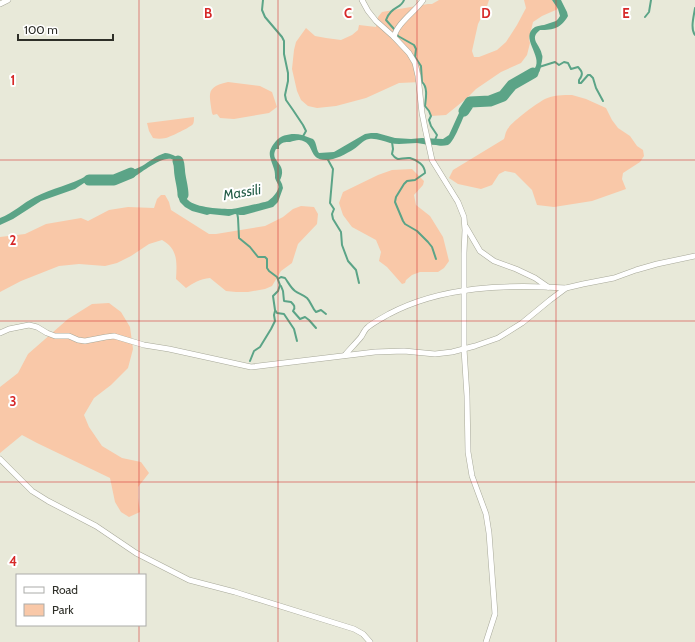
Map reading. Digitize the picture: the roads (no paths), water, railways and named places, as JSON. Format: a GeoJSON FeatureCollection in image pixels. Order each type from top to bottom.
{"type":"FeatureCollection","features":[{"type":"Feature","properties":{"kind":"street"},"geometry":{"type":"LineString","coordinates":[[0,4],[8,0]]}},
{"type":"Feature","properties":{"kind":"street"},"geometry":{"type":"LineString","coordinates":[[362,0],[376,21],[409,53],[415,63],[423,120],[432,160],[458,202],[464,216],[464,349],[468,452],[472,476],[486,514],[489,532],[495,614],[486,642]]}},
{"type":"Feature","properties":{"kind":"street"},"geometry":{"type":"LineString","coordinates":[[394,37],[395,32],[401,24],[423,0]]}},
{"type":"Feature","properties":{"kind":"street"},"geometry":{"type":"LineString","coordinates":[[465,224],[480,251],[494,261],[536,278],[548,287]]}},
{"type":"Feature","properties":{"kind":"street"},"geometry":{"type":"LineString","coordinates":[[344,355],[368,327],[381,318],[401,308],[431,297],[497,287],[536,286],[566,288],[614,278],[657,264],[695,256]]}},
{"type":"Feature","properties":{"kind":"street"},"geometry":{"type":"LineString","coordinates":[[0,332],[29,325],[37,327],[46,333],[55,336],[69,336],[85,341],[114,336],[144,345],[176,350],[251,367],[375,352],[397,351],[435,354],[464,349],[498,338],[522,323],[566,288]]}},
{"type":"Feature","properties":{"kind":"street"},"geometry":{"type":"LineString","coordinates":[[0,459],[32,490],[48,501],[96,526],[136,553],[170,571],[189,580],[235,592],[354,629],[370,642]]}},
{"type":"Feature","properties":{"kind":"waterway"},"geometry":{"type":"LineString","coordinates":[[263,0],[262,10],[265,17],[284,41],[284,54],[288,73],[285,95],[286,100],[306,131],[302,138]]}},
{"type":"Feature","properties":{"kind":"waterway"},"geometry":{"type":"LineString","coordinates":[[404,0],[401,5],[390,12],[386,20],[398,36],[414,45],[416,49],[415,57],[421,66],[422,82],[426,90],[425,106],[431,116],[429,120],[431,126],[437,135],[435,140]]}},
{"type":"Feature","properties":{"kind":"waterway"},"geometry":{"type":"LineString","coordinates":[[645,17],[649,12],[651,0]]}},
{"type":"Feature","properties":{"kind":"waterway"},"geometry":{"type":"LineString","coordinates":[[695,8],[693,18],[695,35]]}},
{"type":"Feature","properties":{"kind":"waterway"},"geometry":{"type":"LineString","coordinates":[[539,67],[555,62],[559,65],[564,62],[568,63],[571,69],[578,67],[582,74],[579,83],[590,75],[593,78],[596,88],[603,101]]}},
{"type":"Feature","properties":{"kind":"waterway","name":"Massili"},"geometry":{"type":"LineString","coordinates":[[464,111],[470,102],[490,101],[503,96],[512,85],[533,73]]}},
{"type":"Feature","properties":{"kind":"waterway"},"geometry":{"type":"LineString","coordinates":[[392,142],[392,154],[394,157],[398,159],[413,159],[420,163],[425,170],[425,173],[415,180],[407,181],[404,184],[396,197],[395,202],[405,224],[417,231],[428,242],[432,247],[436,259]]}},
{"type":"Feature","properties":{"kind":"waterway"},"geometry":{"type":"LineString","coordinates":[[327,158],[333,169],[330,203],[334,209],[332,214],[333,219],[341,232],[342,245],[348,261],[356,270],[359,283]]}},
{"type":"Feature","properties":{"kind":"waterway","name":"Massili"},"geometry":{"type":"LineString","coordinates":[[178,161],[183,195]]}},
{"type":"Feature","properties":{"kind":"waterway","name":"Massili"},"geometry":{"type":"LineString","coordinates":[[89,180],[114,180],[131,173]]}},
{"type":"Feature","properties":{"kind":"waterway"},"geometry":{"type":"LineString","coordinates":[[237,212],[239,238],[250,247],[258,257],[265,257],[267,259],[267,268],[277,277],[280,285],[278,291],[273,296],[275,310],[277,313],[284,314],[294,329],[297,341]]}},
{"type":"Feature","properties":{"kind":"waterway"},"geometry":{"type":"LineString","coordinates":[[278,279],[281,277],[285,278],[296,292],[310,301],[316,312],[321,310],[326,314]]}},
{"type":"Feature","properties":{"kind":"waterway"},"geometry":{"type":"LineString","coordinates":[[281,286],[284,301],[291,302],[294,306],[293,311],[300,319],[305,317],[316,328]]}},
{"type":"Feature","properties":{"kind":"waterway"},"geometry":{"type":"LineString","coordinates":[[250,361],[254,351],[260,347],[271,329],[275,321],[275,311]]}}]}
